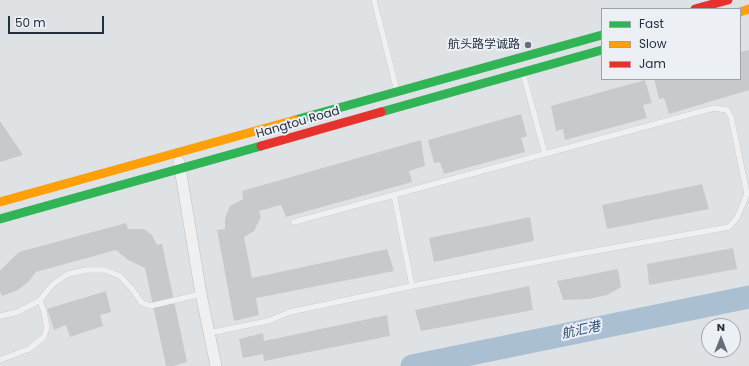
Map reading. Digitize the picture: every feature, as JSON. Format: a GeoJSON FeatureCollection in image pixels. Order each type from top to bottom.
{"type":"FeatureCollection","features":[{"type":"Feature","properties":{"kind":"main road"},"geometry":{"type":"LineString","coordinates":[[699,8],[728,0]]}},
{"type":"Feature","properties":{"kind":"main road","name":"Hangtou Road"},"geometry":{"type":"LineString","coordinates":[[0,202],[601,35]]}},
{"type":"Feature","properties":{"kind":"main road","name":"Hangtou Road"},"geometry":{"type":"LineString","coordinates":[[0,219],[601,50]]}},
{"type":"Feature","properties":{"kind":"street"},"geometry":{"type":"LineString","coordinates":[[176,153],[180,168],[201,294],[216,364]]}},
{"type":"Feature","properties":{"kind":"lane"},"geometry":{"type":"LineString","coordinates":[[374,0],[398,92]]}},
{"type":"Feature","properties":{"kind":"lane"},"geometry":{"type":"LineString","coordinates":[[522,72],[545,154]]}},
{"type":"Feature","properties":{"kind":"lane"},"geometry":{"type":"LineString","coordinates":[[210,333],[268,321],[290,312],[412,286],[729,227],[737,218],[748,193],[731,117],[727,110],[714,108],[294,222]]}},
{"type":"Feature","properties":{"kind":"lane"},"geometry":{"type":"LineString","coordinates":[[394,195],[412,286]]}},
{"type":"Feature","properties":{"kind":"lane"},"geometry":{"type":"LineString","coordinates":[[0,316],[18,312],[40,300],[53,284],[68,274],[86,270],[105,270],[120,276],[141,302],[150,306],[201,294]]}},
{"type":"Feature","properties":{"kind":"lane"},"geometry":{"type":"LineString","coordinates":[[0,360],[29,349],[44,338],[47,328],[40,300]]}},
{"type":"Feature","properties":{"kind":"building"},"geometry":{"type":"Polygon","coordinates":[[[749,50],[749,90],[669,114],[664,98],[659,99],[654,80],[741,80],[741,52],[749,50]]]}},
{"type":"Feature","properties":{"kind":"building"},"geometry":{"type":"Polygon","coordinates":[[[645,80],[652,103],[643,105],[647,118],[565,140],[563,129],[556,131],[551,106],[645,80]]]}},
{"type":"Feature","properties":{"kind":"building"},"geometry":{"type":"Polygon","coordinates":[[[521,114],[527,136],[521,138],[525,152],[444,174],[440,162],[434,163],[428,140],[521,114]]]}},
{"type":"Feature","properties":{"kind":"building"},"geometry":{"type":"Polygon","coordinates":[[[0,121],[23,155],[0,162],[0,121]]]}},
{"type":"Feature","properties":{"kind":"building"},"geometry":{"type":"Polygon","coordinates":[[[421,140],[425,166],[409,171],[412,182],[286,217],[281,205],[259,211],[261,217],[254,231],[244,237],[252,278],[387,249],[394,271],[256,298],[259,315],[234,321],[217,230],[225,229],[225,218],[230,206],[243,199],[242,191],[421,140]]]}},
{"type":"Feature","properties":{"kind":"building"},"geometry":{"type":"Polygon","coordinates":[[[702,184],[709,209],[607,229],[602,205],[702,184]]]}},
{"type":"Feature","properties":{"kind":"building"},"geometry":{"type":"Polygon","coordinates":[[[530,217],[534,241],[434,262],[429,238],[530,217]]]}},
{"type":"Feature","properties":{"kind":"building"},"geometry":{"type":"Polygon","coordinates":[[[126,223],[128,229],[144,229],[152,235],[157,245],[162,244],[187,362],[173,366],[166,366],[145,268],[128,260],[116,250],[36,272],[28,282],[18,290],[2,296],[0,292],[0,271],[19,252],[126,223]]]}},
{"type":"Feature","properties":{"kind":"building"},"geometry":{"type":"Polygon","coordinates":[[[733,248],[737,269],[649,285],[647,264],[733,248]]]}},
{"type":"Feature","properties":{"kind":"building"},"geometry":{"type":"Polygon","coordinates":[[[618,269],[621,287],[607,295],[589,299],[563,300],[557,281],[618,269]]]}},
{"type":"Feature","properties":{"kind":"building"},"geometry":{"type":"Polygon","coordinates":[[[529,286],[533,310],[421,331],[415,310],[529,286]]]}},
{"type":"Feature","properties":{"kind":"building"},"geometry":{"type":"Polygon","coordinates":[[[106,291],[111,312],[100,315],[103,326],[70,337],[66,325],[54,330],[47,309],[106,291]]]}},
{"type":"Feature","properties":{"kind":"building"},"geometry":{"type":"Polygon","coordinates":[[[387,315],[390,336],[264,361],[263,354],[243,358],[239,339],[263,333],[264,341],[387,315]]]}},
{"type":"Feature","properties":{"kind":"waterway","name":"航汇港"},"geometry":{"type":"LineString","coordinates":[[412,366],[749,297]]}},
{"type":"Feature","properties":{"kind":"traffic: fast"},"geometry":{"type":"LineString","coordinates":[[295,120],[601,35]]}},
{"type":"Feature","properties":{"kind":"traffic: fast"},"geometry":{"type":"LineString","coordinates":[[381,112],[601,50]]}},
{"type":"Feature","properties":{"kind":"traffic: fast"},"geometry":{"type":"LineString","coordinates":[[0,219],[261,146]]}},
{"type":"Feature","properties":{"kind":"traffic: slow"},"geometry":{"type":"LineString","coordinates":[[741,12],[749,9]]}},
{"type":"Feature","properties":{"kind":"traffic: slow"},"geometry":{"type":"LineString","coordinates":[[0,202],[295,120]]}},
{"type":"Feature","properties":{"kind":"traffic: jam"},"geometry":{"type":"LineString","coordinates":[[699,8],[728,0]]}},
{"type":"Feature","properties":{"kind":"traffic: jam"},"geometry":{"type":"LineString","coordinates":[[261,146],[381,112]]}},
{"type":"Feature","properties":{"kind":"place","name":"航头路学诚路"},"geometry":{"type":"Point","coordinates":[528,45]}}]}
